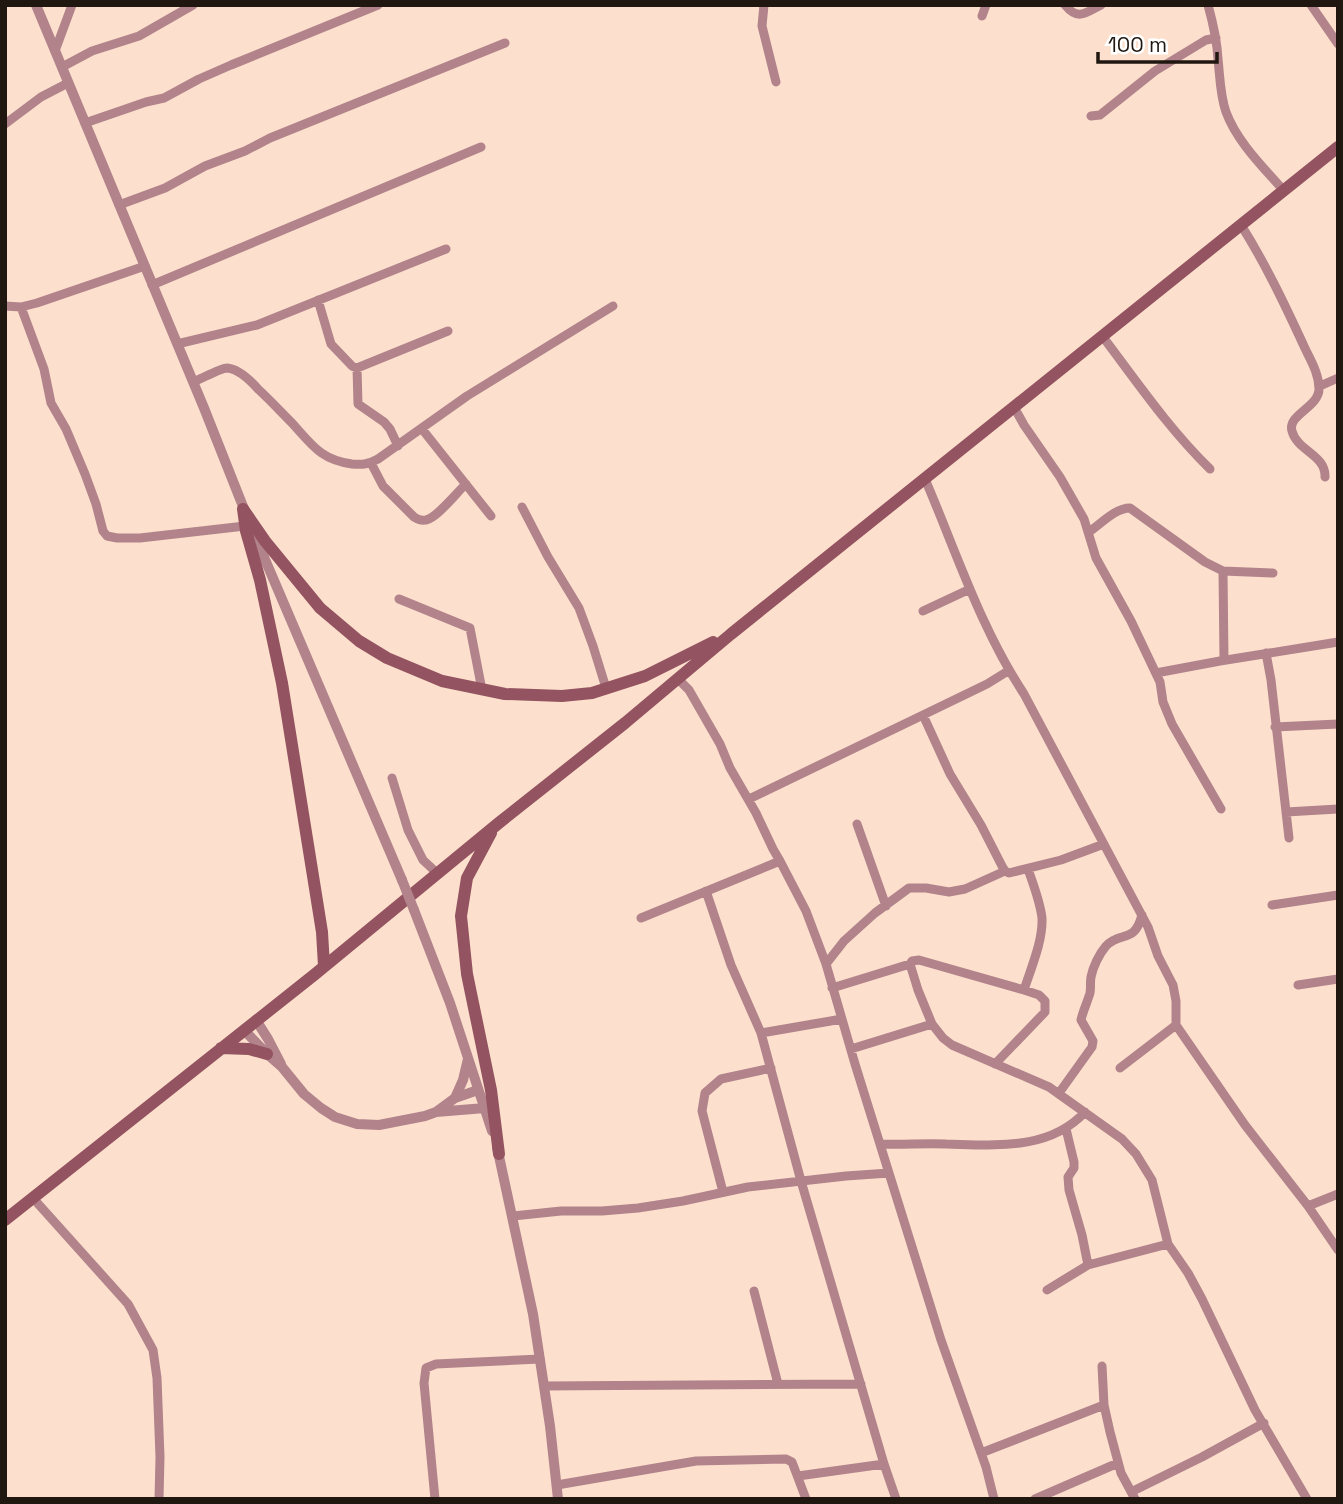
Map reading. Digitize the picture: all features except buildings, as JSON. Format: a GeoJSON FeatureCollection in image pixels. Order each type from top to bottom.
{"type":"FeatureCollection","features":[{"type":"Feature","properties":{"kind":"main road"},"geometry":{"type":"LineString","coordinates":[[5,1220],[324,966],[731,634],[1338,147]]}},
{"type":"Feature","properties":{"kind":"main road"},"geometry":{"type":"LineString","coordinates":[[243,509],[282,683],[322,932],[324,966]]}},
{"type":"Feature","properties":{"kind":"main road"},"geometry":{"type":"LineString","coordinates":[[243,509],[265,541],[320,608],[359,641],[387,658],[442,681],[505,694],[562,696],[592,693],[645,676],[731,634]]}},
{"type":"Feature","properties":{"kind":"main road"},"geometry":{"type":"LineString","coordinates":[[499,1154],[491,1090],[467,975],[461,916],[467,878],[488,838],[500,822]]}},
{"type":"Feature","properties":{"kind":"main road"},"geometry":{"type":"LineString","coordinates":[[221,1048],[249,1049],[267,1054]]}},
{"type":"Feature","properties":{"kind":"street"},"geometry":{"type":"LineString","coordinates":[[36,5],[243,509],[402,880],[450,1003],[499,1154],[513,1216],[533,1314],[558,1499]]}},
{"type":"Feature","properties":{"kind":"street"},"geometry":{"type":"LineString","coordinates":[[55,51],[72,5]]}},
{"type":"Feature","properties":{"kind":"street"},"geometry":{"type":"LineString","coordinates":[[62,67],[92,51],[139,36],[193,5]]}},
{"type":"Feature","properties":{"kind":"street"},"geometry":{"type":"LineString","coordinates":[[85,123],[164,97],[198,79],[378,5]]}},
{"type":"Feature","properties":{"kind":"street"},"geometry":{"type":"LineString","coordinates":[[764,5],[762,26],[776,82]]}},
{"type":"Feature","properties":{"kind":"street"},"geometry":{"type":"LineString","coordinates":[[982,16],[986,5]]}},
{"type":"Feature","properties":{"kind":"street"},"geometry":{"type":"LineString","coordinates":[[1065,5],[1071,13],[1079,15],[1101,5]]}},
{"type":"Feature","properties":{"kind":"street"},"geometry":{"type":"LineString","coordinates":[[1208,5],[1216,38],[1222,100],[1227,115],[1241,140],[1284,191]]}},
{"type":"Feature","properties":{"kind":"street"},"geometry":{"type":"LineString","coordinates":[[1311,5],[1338,44]]}},
{"type":"Feature","properties":{"kind":"street"},"geometry":{"type":"LineString","coordinates":[[1091,117],[1100,115],[1164,65],[1206,40],[1216,38]]}},
{"type":"Feature","properties":{"kind":"street"},"geometry":{"type":"LineString","coordinates":[[119,205],[165,188],[205,166],[270,138],[505,43]]}},
{"type":"Feature","properties":{"kind":"street"},"geometry":{"type":"LineString","coordinates":[[5,124],[41,97],[68,83]]}},
{"type":"Feature","properties":{"kind":"street"},"geometry":{"type":"LineString","coordinates":[[152,285],[481,147]]}},
{"type":"Feature","properties":{"kind":"street"},"geometry":{"type":"LineString","coordinates":[[1241,225],[1258,251],[1317,371],[1319,396],[1297,416],[1292,431],[1300,443],[1320,462],[1325,477]]}},
{"type":"Feature","properties":{"kind":"street"},"geometry":{"type":"LineString","coordinates":[[177,344],[257,325],[446,249]]}},
{"type":"Feature","properties":{"kind":"street"},"geometry":{"type":"LineString","coordinates":[[5,306],[21,307],[37,303],[145,266]]}},
{"type":"Feature","properties":{"kind":"street"},"geometry":{"type":"LineString","coordinates":[[318,300],[331,344],[357,368],[448,331]]}},
{"type":"Feature","properties":{"kind":"street"},"geometry":{"type":"LineString","coordinates":[[193,382],[221,369],[236,371],[275,405],[309,444],[339,462],[362,465],[371,463],[398,446],[467,396],[613,306]]}},
{"type":"Feature","properties":{"kind":"street"},"geometry":{"type":"LineString","coordinates":[[21,307],[44,369],[51,403],[66,429],[85,474],[107,536],[140,538],[245,526]]}},
{"type":"Feature","properties":{"kind":"street"},"geometry":{"type":"LineString","coordinates":[[1103,337],[1156,408],[1191,451],[1210,469]]}},
{"type":"Feature","properties":{"kind":"street"},"geometry":{"type":"LineString","coordinates":[[357,368],[358,404],[384,422],[398,446]]}},
{"type":"Feature","properties":{"kind":"street"},"geometry":{"type":"LineString","coordinates":[[1320,386],[1338,378]]}},
{"type":"Feature","properties":{"kind":"street"},"geometry":{"type":"LineString","coordinates":[[1014,408],[1079,508],[1096,558],[1160,682],[1163,702],[1172,724],[1221,809]]}},
{"type":"Feature","properties":{"kind":"street"},"geometry":{"type":"LineString","coordinates":[[422,429],[491,516]]}},
{"type":"Feature","properties":{"kind":"street"},"geometry":{"type":"LineString","coordinates":[[371,463],[383,486],[414,517],[421,520],[434,516],[466,484]]}},
{"type":"Feature","properties":{"kind":"street"},"geometry":{"type":"LineString","coordinates":[[925,479],[970,589],[1009,671],[1024,694],[1142,915],[1173,985],[1177,1025],[1245,1125],[1308,1206],[1338,1250]]}},
{"type":"Feature","properties":{"kind":"street"},"geometry":{"type":"LineString","coordinates":[[522,507],[579,608],[606,688]]}},
{"type":"Feature","properties":{"kind":"street"},"geometry":{"type":"LineString","coordinates":[[1089,533],[1114,513],[1130,508],[1205,562],[1223,571],[1273,573]]}},
{"type":"Feature","properties":{"kind":"street"},"geometry":{"type":"LineString","coordinates":[[1223,571],[1224,660]]}},
{"type":"Feature","properties":{"kind":"street"},"geometry":{"type":"LineString","coordinates":[[923,611],[970,589]]}},
{"type":"Feature","properties":{"kind":"street"},"geometry":{"type":"LineString","coordinates":[[399,599],[470,628],[482,690]]}},
{"type":"Feature","properties":{"kind":"street"},"geometry":{"type":"LineString","coordinates":[[1156,673],[1338,642]]}},
{"type":"Feature","properties":{"kind":"street"},"geometry":{"type":"LineString","coordinates":[[1266,653],[1289,838]]}},
{"type":"Feature","properties":{"kind":"street"},"geometry":{"type":"LineString","coordinates":[[749,799],[1009,671]]}},
{"type":"Feature","properties":{"kind":"street"},"geometry":{"type":"LineString","coordinates":[[678,679],[689,690],[720,744],[806,911],[994,1499]]}},
{"type":"Feature","properties":{"kind":"street"},"geometry":{"type":"LineString","coordinates":[[923,715],[960,792],[1006,871]]}},
{"type":"Feature","properties":{"kind":"street"},"geometry":{"type":"LineString","coordinates":[[1275,727],[1338,724]]}},
{"type":"Feature","properties":{"kind":"street"},"geometry":{"type":"LineString","coordinates":[[392,778],[408,830],[423,860],[437,873]]}},
{"type":"Feature","properties":{"kind":"street"},"geometry":{"type":"LineString","coordinates":[[1286,812],[1338,809]]}},
{"type":"Feature","properties":{"kind":"street"},"geometry":{"type":"LineString","coordinates":[[857,824],[886,906]]}},
{"type":"Feature","properties":{"kind":"street"},"geometry":{"type":"LineString","coordinates":[[825,964],[844,941],[909,888],[949,892],[965,889],[1006,871],[1009,873],[1028,869],[1104,844]]}},
{"type":"Feature","properties":{"kind":"street"},"geometry":{"type":"LineString","coordinates":[[641,918],[780,861]]}},
{"type":"Feature","properties":{"kind":"street"},"geometry":{"type":"LineString","coordinates":[[1024,990],[1040,938],[1042,919],[1028,869]]}},
{"type":"Feature","properties":{"kind":"street"},"geometry":{"type":"LineString","coordinates":[[706,891],[732,965],[761,1033],[800,1181],[896,1499]]}},
{"type":"Feature","properties":{"kind":"street"},"geometry":{"type":"LineString","coordinates":[[1272,905],[1338,895]]}},
{"type":"Feature","properties":{"kind":"street"},"geometry":{"type":"LineString","coordinates":[[1059,1093],[1092,1047],[1093,1041],[1081,1020],[1091,991],[1091,976],[1098,959],[1106,945],[1131,934],[1139,927],[1142,915]]}},
{"type":"Feature","properties":{"kind":"street"},"geometry":{"type":"LineString","coordinates":[[832,988],[919,960],[1039,995],[1045,1001],[1045,1012],[995,1064]]}},
{"type":"Feature","properties":{"kind":"street"},"geometry":{"type":"LineString","coordinates":[[910,964],[932,1024],[943,1038],[952,1045],[1033,1079],[1059,1093],[1122,1139],[1146,1167],[1152,1180],[1168,1244],[1188,1273],[1240,1378],[1307,1499]]}},
{"type":"Feature","properties":{"kind":"street"},"geometry":{"type":"LineString","coordinates":[[1298,985],[1338,979]]}},
{"type":"Feature","properties":{"kind":"street"},"geometry":{"type":"LineString","coordinates":[[761,1033],[842,1019]]}},
{"type":"Feature","properties":{"kind":"street"},"geometry":{"type":"LineString","coordinates":[[256,1020],[282,1067]]}},
{"type":"Feature","properties":{"kind":"street"},"geometry":{"type":"LineString","coordinates":[[851,1049],[932,1024]]}},
{"type":"Feature","properties":{"kind":"street"},"geometry":{"type":"LineString","coordinates":[[1120,1068],[1177,1025]]}},
{"type":"Feature","properties":{"kind":"street"},"geometry":{"type":"LineString","coordinates":[[244,1030],[282,1067],[304,1094],[335,1117],[357,1124],[379,1125],[402,1122],[436,1112],[485,1108]]}},
{"type":"Feature","properties":{"kind":"street"},"geometry":{"type":"LineString","coordinates":[[455,1098],[468,1059]]}},
{"type":"Feature","properties":{"kind":"street"},"geometry":{"type":"LineString","coordinates":[[723,1192],[702,1111],[705,1093],[721,1079],[771,1068]]}},
{"type":"Feature","properties":{"kind":"street"},"geometry":{"type":"LineString","coordinates":[[436,1112],[455,1098],[478,1090]]}},
{"type":"Feature","properties":{"kind":"street"},"geometry":{"type":"LineString","coordinates":[[880,1144],[1020,1144],[1055,1135],[1086,1112]]}},
{"type":"Feature","properties":{"kind":"street"},"geometry":{"type":"LineString","coordinates":[[1066,1129],[1074,1162],[1074,1168],[1068,1177],[1069,1190],[1088,1265]]}},
{"type":"Feature","properties":{"kind":"street"},"geometry":{"type":"LineString","coordinates":[[513,1216],[638,1208],[748,1187],[889,1173]]}},
{"type":"Feature","properties":{"kind":"street"},"geometry":{"type":"LineString","coordinates":[[1308,1206],[1338,1194]]}},
{"type":"Feature","properties":{"kind":"street"},"geometry":{"type":"LineString","coordinates":[[32,1198],[128,1304],[153,1350],[157,1378],[159,1499]]}},
{"type":"Feature","properties":{"kind":"street"},"geometry":{"type":"LineString","coordinates":[[1046,1290],[1088,1265],[1168,1244]]}},
{"type":"Feature","properties":{"kind":"street"},"geometry":{"type":"LineString","coordinates":[[754,1291],[778,1384]]}},
{"type":"Feature","properties":{"kind":"street"},"geometry":{"type":"LineString","coordinates":[[435,1499],[424,1383],[426,1368],[436,1364],[540,1359]]}},
{"type":"Feature","properties":{"kind":"street"},"geometry":{"type":"LineString","coordinates":[[1102,1366],[1104,1405],[1118,1463],[1133,1495],[1264,1423]]}},
{"type":"Feature","properties":{"kind":"street"},"geometry":{"type":"LineString","coordinates":[[544,1386],[861,1384]]}},
{"type":"Feature","properties":{"kind":"street"},"geometry":{"type":"LineString","coordinates":[[981,1453],[1104,1405]]}},
{"type":"Feature","properties":{"kind":"street"},"geometry":{"type":"LineString","coordinates":[[557,1485],[696,1461],[786,1459],[792,1462],[806,1499]]}},
{"type":"Feature","properties":{"kind":"street"},"geometry":{"type":"LineString","coordinates":[[1035,1499],[1118,1463]]}},
{"type":"Feature","properties":{"kind":"street"},"geometry":{"type":"LineString","coordinates":[[798,1476],[884,1464]]}}]}
